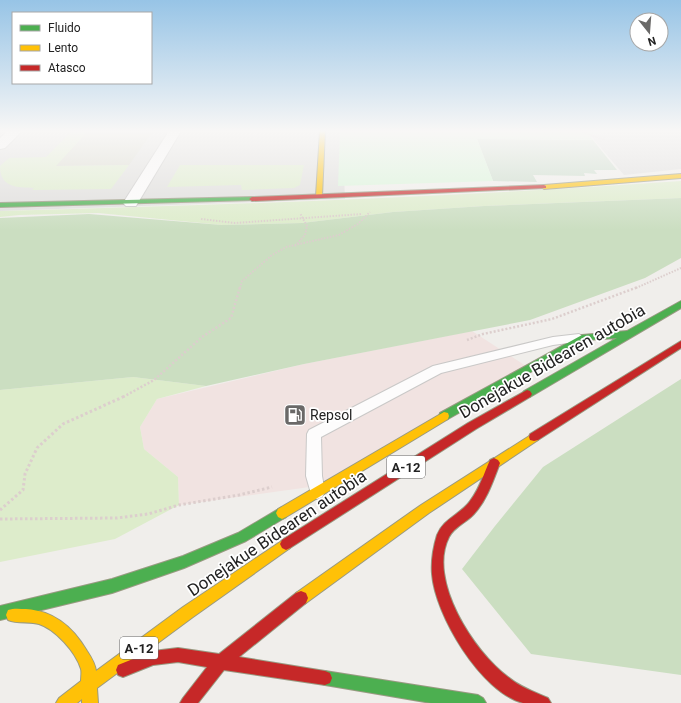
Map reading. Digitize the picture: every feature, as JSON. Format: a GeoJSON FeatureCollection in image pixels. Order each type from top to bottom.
{"type":"FeatureCollection","features":[{"type":"Feature","properties":{"kind":"main road"},"geometry":{"type":"LineString","coordinates":[[319,196],[321,164]]}},
{"type":"Feature","properties":{"kind":"main road"},"geometry":{"type":"LineString","coordinates":[[1,205],[131,203],[319,196],[681,176]]}},
{"type":"Feature","properties":{"kind":"main road","name":"Donejakue Bidearen autobia"},"geometry":{"type":"LineString","coordinates":[[64,703],[188,612],[309,528],[472,426],[681,304]]}},
{"type":"Feature","properties":{"kind":"main road"},"geometry":{"type":"LineString","coordinates":[[0,614],[112,586],[184,562],[251,533],[463,405],[585,337],[631,333]]}},
{"type":"Feature","properties":{"kind":"main road"},"geometry":{"type":"LineString","coordinates":[[188,703],[220,663],[282,612],[425,509],[495,462],[681,344]]}},
{"type":"Feature","properties":{"kind":"main road"},"geometry":{"type":"LineString","coordinates":[[495,462],[473,507],[452,523],[443,536],[437,568],[441,590],[458,630],[475,655],[498,679],[526,697],[543,703]]}},
{"type":"Feature","properties":{"kind":"main road"},"geometry":{"type":"LineString","coordinates":[[0,614],[40,618],[58,626],[74,642],[88,667],[90,703]]}},
{"type":"Feature","properties":{"kind":"main road"},"geometry":{"type":"LineString","coordinates":[[90,683],[153,658],[178,655],[220,663],[478,703]]}},
{"type":"Feature","properties":{"kind":"street"},"geometry":{"type":"LineString","coordinates":[[131,203],[155,164]]}},
{"type":"Feature","properties":{"kind":"lane"},"geometry":{"type":"LineString","coordinates":[[317,492],[314,476],[314,434],[437,370],[553,341],[585,337]]}},
{"type":"Feature","properties":{"kind":"lane"},"geometry":{"type":"LineString","coordinates":[[659,358],[681,353]]}},
{"type":"Feature","properties":{"kind":"path"},"geometry":{"type":"LineString","coordinates":[[295,246],[305,235],[307,226],[297,210]]}},
{"type":"Feature","properties":{"kind":"path"},"geometry":{"type":"LineString","coordinates":[[0,510],[23,490],[25,474],[37,448],[63,424],[108,405],[154,380],[202,337],[231,318],[242,281],[272,255],[286,247],[339,235],[358,224],[370,212]]}},
{"type":"Feature","properties":{"kind":"path"},"geometry":{"type":"LineString","coordinates":[[468,340],[478,335],[532,324],[563,314],[613,297],[681,268]]}},
{"type":"Feature","properties":{"kind":"path"},"geometry":{"type":"LineString","coordinates":[[0,519],[117,518],[141,515],[179,504],[239,495],[277,486]]}},
{"type":"Feature","properties":{"kind":"shaded area"},"geometry":{"type":"Polygon","coordinates":[[[0,164],[343,164],[345,199],[0,211],[0,164]]]}},
{"type":"Feature","properties":{"kind":"shaded area"},"geometry":{"type":"Polygon","coordinates":[[[57,164],[130,164],[129,165],[55,166],[57,164]]]}},
{"type":"Feature","properties":{"kind":"shaded area"},"geometry":{"type":"Polygon","coordinates":[[[614,164],[681,164],[681,169],[624,175],[614,164]]]}},
{"type":"Feature","properties":{"kind":"shaded area","name":"Repsol"},"geometry":{"type":"Polygon","coordinates":[[[472,331],[526,366],[324,485],[179,505],[178,477],[144,449],[140,427],[157,399],[304,364],[472,331]]]}},
{"type":"Feature","properties":{"kind":"green space"},"geometry":{"type":"Polygon","coordinates":[[[2,164],[58,164],[56,166],[129,165],[111,189],[32,190],[34,188],[11,185],[6,182],[3,179],[0,166],[2,164]]]}},
{"type":"Feature","properties":{"kind":"green space"},"geometry":{"type":"Polygon","coordinates":[[[339,164],[486,164],[493,181],[338,186],[339,164]]]}},
{"type":"Feature","properties":{"kind":"green space"},"geometry":{"type":"Polygon","coordinates":[[[486,164],[612,164],[617,170],[594,170],[597,174],[584,173],[585,176],[533,175],[537,182],[493,181],[486,164]]]}},
{"type":"Feature","properties":{"kind":"green space"},"geometry":{"type":"Polygon","coordinates":[[[180,165],[304,165],[300,185],[294,188],[242,190],[241,185],[167,187],[180,165]]]}},
{"type":"Feature","properties":{"kind":"green space"},"geometry":{"type":"Polygon","coordinates":[[[681,181],[681,198],[484,206],[393,212],[302,223],[222,225],[98,213],[19,215],[0,217],[0,211],[340,200],[511,192],[681,181]]]}},
{"type":"Feature","properties":{"kind":"green space"},"geometry":{"type":"Polygon","coordinates":[[[681,198],[681,258],[645,278],[530,320],[304,364],[206,386],[133,377],[0,390],[0,218],[89,214],[222,225],[302,223],[393,212],[484,206],[681,198]]]}},
{"type":"Feature","properties":{"kind":"green space"},"geometry":{"type":"Polygon","coordinates":[[[133,377],[206,386],[157,399],[140,427],[144,449],[178,477],[179,505],[115,539],[0,562],[0,390],[133,377]]]}},
{"type":"Feature","properties":{"kind":"green space"},"geometry":{"type":"Polygon","coordinates":[[[681,379],[681,675],[531,654],[462,569],[543,467],[681,379]]]}},
{"type":"Feature","properties":{"kind":"traffic: fast"},"geometry":{"type":"LineString","coordinates":[[0,205],[252,199]]}},
{"type":"Feature","properties":{"kind":"traffic: fast"},"geometry":{"type":"LineString","coordinates":[[527,394],[681,304]]}},
{"type":"Feature","properties":{"kind":"traffic: fast"},"geometry":{"type":"LineString","coordinates":[[444,416],[585,337],[626,334]]}},
{"type":"Feature","properties":{"kind":"traffic: fast"},"geometry":{"type":"LineString","coordinates":[[0,613],[112,586],[184,562],[242,537],[282,513]]}},
{"type":"Feature","properties":{"kind":"traffic: fast"},"geometry":{"type":"LineString","coordinates":[[325,678],[478,703]]}},
{"type":"Feature","properties":{"kind":"traffic: slow"},"geometry":{"type":"LineString","coordinates":[[319,196],[321,164]]}},
{"type":"Feature","properties":{"kind":"traffic: slow"},"geometry":{"type":"LineString","coordinates":[[544,187],[681,176]]}},
{"type":"Feature","properties":{"kind":"traffic: slow"},"geometry":{"type":"LineString","coordinates":[[282,513],[444,416]]}},
{"type":"Feature","properties":{"kind":"traffic: slow"},"geometry":{"type":"LineString","coordinates":[[301,598],[425,509],[534,437]]}},
{"type":"Feature","properties":{"kind":"traffic: slow"},"geometry":{"type":"LineString","coordinates":[[64,703],[188,612],[286,544]]}},
{"type":"Feature","properties":{"kind":"traffic: slow"},"geometry":{"type":"LineString","coordinates":[[13,615],[40,617],[58,627],[74,642],[88,667],[90,703]]}},
{"type":"Feature","properties":{"kind":"traffic: jam"},"geometry":{"type":"LineString","coordinates":[[252,199],[544,187]]}},
{"type":"Feature","properties":{"kind":"traffic: jam"},"geometry":{"type":"LineString","coordinates":[[534,437],[681,344]]}},
{"type":"Feature","properties":{"kind":"traffic: jam"},"geometry":{"type":"LineString","coordinates":[[286,544],[472,426],[527,394]]}},
{"type":"Feature","properties":{"kind":"traffic: jam"},"geometry":{"type":"LineString","coordinates":[[494,463],[475,504],[468,513],[448,528],[443,536],[438,555],[438,574],[442,594],[460,633],[485,666],[508,687],[543,703]]}},
{"type":"Feature","properties":{"kind":"traffic: jam"},"geometry":{"type":"LineString","coordinates":[[188,703],[220,663],[301,598]]}},
{"type":"Feature","properties":{"kind":"traffic: jam"},"geometry":{"type":"LineString","coordinates":[[123,670],[153,658],[178,655],[325,678]]}},
{"type":"Feature","properties":{"kind":"place","name":"Repsol"},"geometry":{"type":"Point","coordinates":[295,415]}}]}
